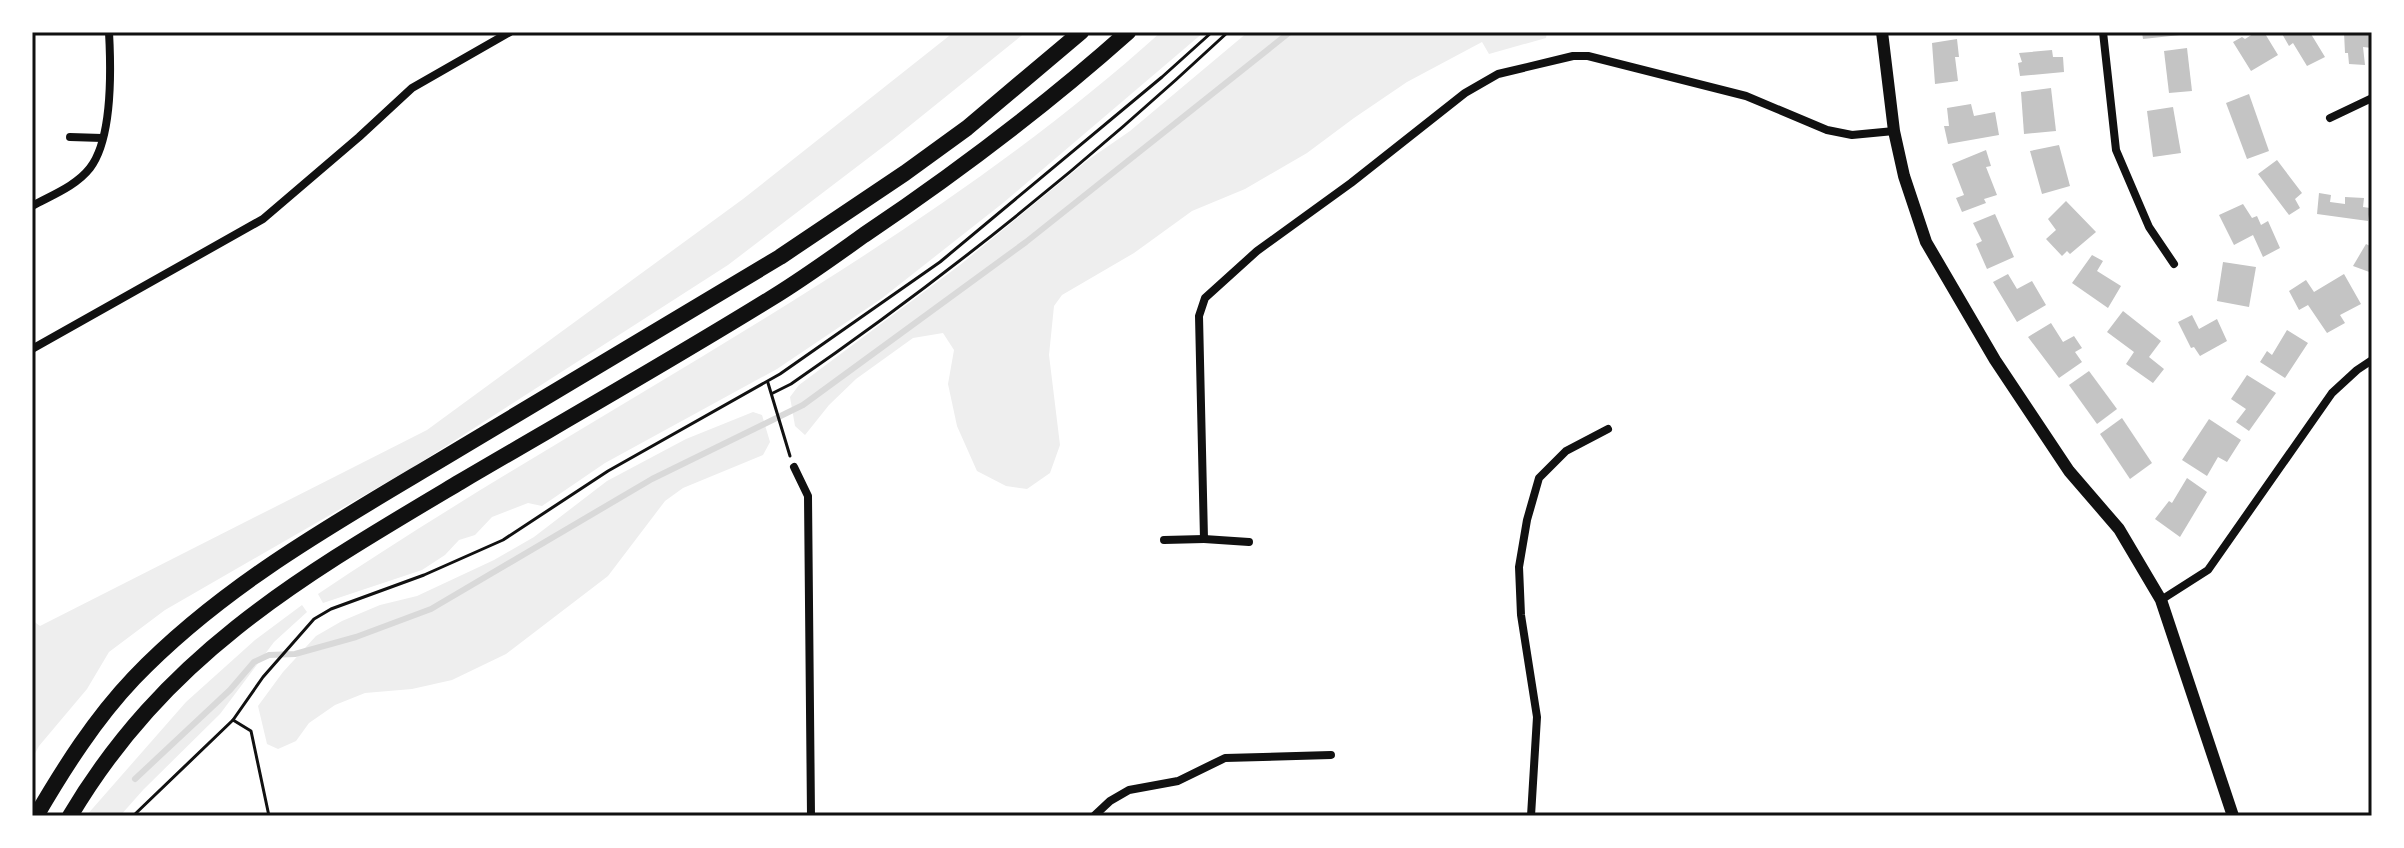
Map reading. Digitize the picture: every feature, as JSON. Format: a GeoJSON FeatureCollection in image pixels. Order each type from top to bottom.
{"type":"FeatureCollection","features":[{"type":"Feature","properties":{"kind":"highway"},"geometry":{"type":"LineString","coordinates":[[36,816],[96,724],[132,680],[209,608],[309,539],[780,257],[967,128],[1081,32]]}},
{"type":"Feature","properties":{"kind":"highway"},"geometry":{"type":"LineString","coordinates":[[70,816],[90,783],[139,719],[186,669],[246,618],[367,538],[773,298],[943,181],[1128,32]]}},
{"type":"Feature","properties":{"kind":"main road"},"geometry":{"type":"LineString","coordinates":[[1882,32],[1894,131],[1904,176],[1926,242],[1995,360],[2069,471],[2119,529],[2161,600],[2233,816]]}},
{"type":"Feature","properties":{"kind":"street"},"geometry":{"type":"LineString","coordinates":[[32,206],[69,186],[90,168],[100,149],[112,82],[109,32]]}},
{"type":"Feature","properties":{"kind":"street"},"geometry":{"type":"LineString","coordinates":[[32,349],[263,219],[412,88],[510,32]]}},
{"type":"Feature","properties":{"kind":"street"},"geometry":{"type":"LineString","coordinates":[[2103,32],[2116,150],[2149,227],[2174,264]]}},
{"type":"Feature","properties":{"kind":"street"},"geometry":{"type":"LineString","coordinates":[[1204,539],[1199,316],[1205,298],[1257,251],[1489,77],[1573,56],[1588,56],[1746,96],[1827,130],[1852,135],[1894,131]]}},
{"type":"Feature","properties":{"kind":"street"},"geometry":{"type":"LineString","coordinates":[[2330,118],[2372,98]]}},
{"type":"Feature","properties":{"kind":"street"},"geometry":{"type":"LineString","coordinates":[[70,137],[102,138]]}},
{"type":"Feature","properties":{"kind":"street"},"geometry":{"type":"LineString","coordinates":[[2161,600],[2208,570],[2332,393],[2372,360]]}},
{"type":"Feature","properties":{"kind":"street"},"geometry":{"type":"LineString","coordinates":[[1531,816],[1537,717],[1521,615],[1519,567],[1527,520],[1539,478],[1566,451],[1608,429]]}},
{"type":"Feature","properties":{"kind":"street"},"geometry":{"type":"LineString","coordinates":[[794,467],[808,496],[811,816]]}},
{"type":"Feature","properties":{"kind":"street"},"geometry":{"type":"LineString","coordinates":[[1164,540],[1249,542]]}},
{"type":"Feature","properties":{"kind":"street"},"geometry":{"type":"LineString","coordinates":[[1094,816],[1110,801],[1129,790],[1178,781],[1225,758],[1331,755]]}},
{"type":"Feature","properties":{"kind":"path"},"geometry":{"type":"LineString","coordinates":[[133,816],[233,720],[287,647],[303,628],[322,614],[424,575],[503,540],[608,471],[768,381],[827,343],[940,262],[1212,32]]}},
{"type":"Feature","properties":{"kind":"path"},"geometry":{"type":"LineString","coordinates":[[773,393],[791,384],[894,313],[1169,87],[1228,32]]}},
{"type":"Feature","properties":{"kind":"path"},"geometry":{"type":"LineString","coordinates":[[768,381],[785,443]]}},
{"type":"Feature","properties":{"kind":"path"},"geometry":{"type":"LineString","coordinates":[[233,720],[251,731],[269,816]]}},
{"type":"Feature","properties":{"kind":"shaded area"},"geometry":{"type":"Polygon","coordinates":[[[954,32],[1026,32],[892,140],[728,265],[415,466],[165,610],[109,652],[87,689],[39,746],[32,759],[32,620],[40,626],[427,430],[743,199],[954,32]]]}},
{"type":"Feature","properties":{"kind":"shaded area"},"geometry":{"type":"Polygon","coordinates":[[[1161,32],[1204,32],[1003,203],[881,299],[777,369],[605,463],[542,506],[528,503],[492,517],[475,535],[459,540],[445,555],[422,570],[323,603],[318,594],[424,525],[750,328],[962,189],[1064,114],[1161,32]]]}},
{"type":"Feature","properties":{"kind":"shaded area"},"geometry":{"type":"Polygon","coordinates":[[[1248,32],[1547,32],[1546,38],[1489,54],[1482,42],[1407,82],[1307,153],[1245,189],[1192,211],[1134,253],[1062,295],[1054,306],[1049,355],[1060,445],[1050,473],[1027,489],[1006,486],[977,471],[957,426],[948,384],[954,350],[943,333],[913,338],[856,379],[829,405],[805,435],[795,426],[790,397],[799,385],[960,265],[1088,160],[1130,131],[1248,32]]]}},
{"type":"Feature","properties":{"kind":"shaded area"},"geometry":{"type":"Polygon","coordinates":[[[753,412],[762,415],[770,442],[763,455],[683,488],[665,501],[608,576],[506,654],[452,680],[412,689],[365,693],[335,705],[309,723],[296,741],[278,749],[267,744],[258,706],[283,672],[316,636],[342,621],[380,605],[417,596],[494,560],[534,537],[607,481],[686,439],[753,412]]]}},
{"type":"Feature","properties":{"kind":"shaded area"},"geometry":{"type":"Polygon","coordinates":[[[302,605],[307,612],[274,642],[220,714],[120,816],[86,816],[186,702],[255,640],[302,605]]]}},
{"type":"Feature","properties":{"kind":"building"},"geometry":{"type":"Polygon","coordinates":[[[2142,32],[2180,32],[2180,35],[2143,39],[2142,32]]]}},
{"type":"Feature","properties":{"kind":"building"},"geometry":{"type":"Polygon","coordinates":[[[2251,32],[2264,32],[2278,55],[2251,71],[2233,42],[2242,37],[2245,39],[2253,34],[2251,32]]]}},
{"type":"Feature","properties":{"kind":"building"},"geometry":{"type":"Polygon","coordinates":[[[2281,32],[2315,32],[2311,34],[2325,57],[2307,66],[2293,43],[2289,46],[2281,32]]]}},
{"type":"Feature","properties":{"kind":"building"},"geometry":{"type":"Polygon","coordinates":[[[2344,32],[2371,32],[2372,48],[2363,47],[2365,65],[2349,64],[2344,32]]]}},
{"type":"Feature","properties":{"kind":"building"},"geometry":{"type":"Polygon","coordinates":[[[1957,39],[1959,57],[1955,57],[1958,81],[1935,84],[1932,43],[1957,39]]]}},
{"type":"Feature","properties":{"kind":"building"},"geometry":{"type":"Polygon","coordinates":[[[2187,48],[2192,91],[2169,93],[2164,51],[2187,48]]]}},
{"type":"Feature","properties":{"kind":"building"},"geometry":{"type":"Polygon","coordinates":[[[2052,50],[2053,57],[2063,57],[2064,72],[2020,76],[2018,63],[2022,62],[2019,53],[2052,50]]]}},
{"type":"Feature","properties":{"kind":"building"},"geometry":{"type":"Polygon","coordinates":[[[2051,88],[2056,131],[2024,134],[2021,92],[2051,88]]]}},
{"type":"Feature","properties":{"kind":"building"},"geometry":{"type":"Polygon","coordinates":[[[2249,94],[2269,151],[2247,159],[2226,103],[2249,94]]]}},
{"type":"Feature","properties":{"kind":"building"},"geometry":{"type":"Polygon","coordinates":[[[1971,104],[1974,116],[1995,112],[1999,135],[1948,144],[1944,126],[1949,126],[1947,108],[1971,104]]]}},
{"type":"Feature","properties":{"kind":"building"},"geometry":{"type":"Polygon","coordinates":[[[2173,107],[2181,153],[2153,157],[2147,111],[2173,107]]]}},
{"type":"Feature","properties":{"kind":"building"},"geometry":{"type":"Polygon","coordinates":[[[2059,145],[2070,186],[2042,194],[2030,151],[2059,145]]]}},
{"type":"Feature","properties":{"kind":"building"},"geometry":{"type":"Polygon","coordinates":[[[1986,150],[1991,166],[1986,167],[1997,195],[1962,212],[1956,198],[1964,195],[1952,164],[1986,150]]]}},
{"type":"Feature","properties":{"kind":"building"},"geometry":{"type":"Polygon","coordinates":[[[2277,160],[2302,193],[2295,199],[2300,208],[2289,215],[2258,174],[2277,160]]]}},
{"type":"Feature","properties":{"kind":"building"},"geometry":{"type":"Polygon","coordinates":[[[2319,193],[2331,195],[2330,202],[2345,204],[2345,197],[2364,198],[2363,207],[2370,208],[2368,221],[2317,214],[2319,193]]]}},
{"type":"Feature","properties":{"kind":"building"},"geometry":{"type":"Polygon","coordinates":[[[2066,201],[2096,232],[2070,254],[2067,251],[2062,256],[2046,239],[2056,230],[2048,219],[2066,201]]]}},
{"type":"Feature","properties":{"kind":"building"},"geometry":{"type":"Polygon","coordinates":[[[2243,204],[2252,218],[2257,216],[2261,225],[2268,221],[2280,248],[2263,257],[2253,235],[2234,245],[2219,215],[2243,204]]]}},
{"type":"Feature","properties":{"kind":"building"},"geometry":{"type":"Polygon","coordinates":[[[1995,214],[2014,257],[1987,269],[1976,244],[1982,241],[1973,223],[1995,214]]]}},
{"type":"Feature","properties":{"kind":"building"},"geometry":{"type":"Polygon","coordinates":[[[2366,244],[2372,247],[2372,273],[2353,266],[2366,244]]]}},
{"type":"Feature","properties":{"kind":"building"},"geometry":{"type":"Polygon","coordinates":[[[2092,255],[2103,261],[2097,271],[2121,286],[2108,308],[2072,283],[2092,255]]]}},
{"type":"Feature","properties":{"kind":"building"},"geometry":{"type":"Polygon","coordinates":[[[2223,262],[2256,267],[2249,307],[2217,301],[2223,262]]]}},
{"type":"Feature","properties":{"kind":"building"},"geometry":{"type":"Polygon","coordinates":[[[2008,274],[2017,289],[2032,281],[2046,305],[2017,322],[1993,282],[2008,274]]]}},
{"type":"Feature","properties":{"kind":"building"},"geometry":{"type":"Polygon","coordinates":[[[2344,274],[2361,304],[2340,315],[2345,323],[2327,333],[2308,305],[2299,310],[2289,291],[2306,280],[2314,292],[2344,274]]]}},
{"type":"Feature","properties":{"kind":"building"},"geometry":{"type":"Polygon","coordinates":[[[2123,311],[2161,341],[2149,357],[2164,369],[2153,383],[2126,364],[2134,352],[2107,332],[2123,311]]]}},
{"type":"Feature","properties":{"kind":"building"},"geometry":{"type":"Polygon","coordinates":[[[2192,315],[2199,329],[2217,319],[2227,341],[2200,356],[2194,347],[2191,348],[2178,322],[2192,315]]]}},
{"type":"Feature","properties":{"kind":"building"},"geometry":{"type":"Polygon","coordinates":[[[2051,323],[2063,342],[2074,336],[2082,348],[2075,352],[2082,362],[2059,378],[2028,337],[2051,323]]]}},
{"type":"Feature","properties":{"kind":"building"},"geometry":{"type":"Polygon","coordinates":[[[2287,330],[2308,343],[2285,378],[2260,362],[2267,351],[2272,355],[2287,330]]]}},
{"type":"Feature","properties":{"kind":"building"},"geometry":{"type":"Polygon","coordinates":[[[2089,371],[2117,409],[2097,424],[2069,385],[2089,371]]]}},
{"type":"Feature","properties":{"kind":"building"},"geometry":{"type":"Polygon","coordinates":[[[2247,375],[2276,393],[2249,431],[2236,422],[2246,409],[2231,399],[2247,375]]]}},
{"type":"Feature","properties":{"kind":"building"},"geometry":{"type":"Polygon","coordinates":[[[2122,418],[2152,463],[2130,479],[2100,434],[2122,418]]]}},
{"type":"Feature","properties":{"kind":"building"},"geometry":{"type":"Polygon","coordinates":[[[2209,419],[2241,440],[2227,462],[2218,457],[2207,476],[2182,460],[2209,419]]]}},
{"type":"Feature","properties":{"kind":"building"},"geometry":{"type":"Polygon","coordinates":[[[2187,478],[2207,492],[2180,537],[2155,519],[2169,501],[2172,503],[2187,478]]]}},
{"type":"Feature","properties":{"kind":"waterway"},"geometry":{"type":"LineString","coordinates":[[135,779],[230,690],[254,662],[269,655],[295,654],[356,637],[431,609],[652,479],[803,405],[1026,242],[1290,32]]}}]}
